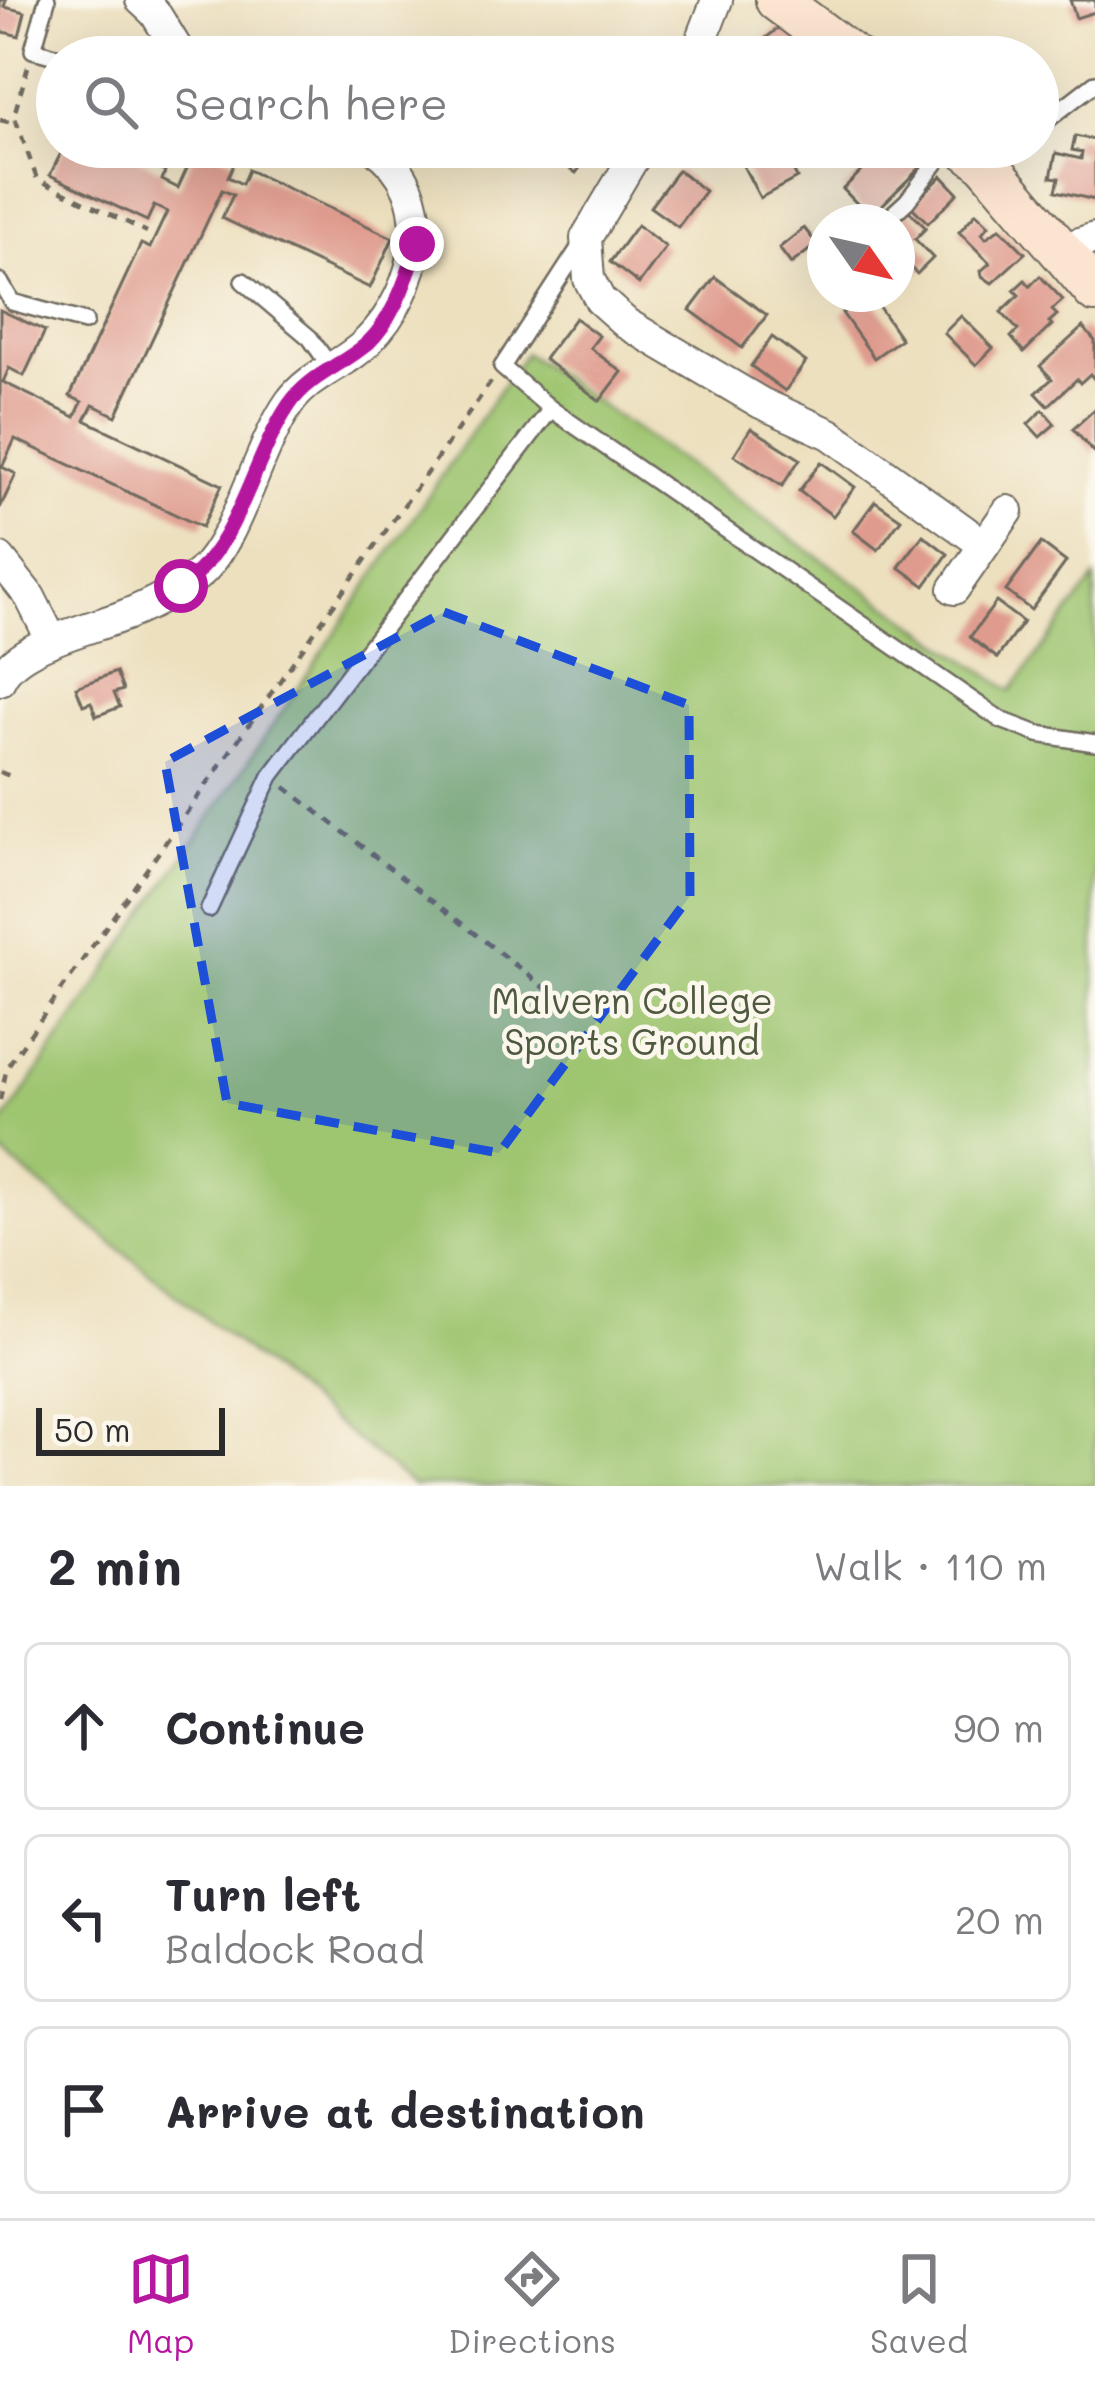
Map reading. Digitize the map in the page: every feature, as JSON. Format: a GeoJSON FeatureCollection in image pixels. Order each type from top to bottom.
{"type":"FeatureCollection","features":[{"type":"Feature","properties":{"kind":"street"},"geometry":{"type":"LineString","coordinates":[[141,0],[169,36]]}},
{"type":"Feature","properties":{"kind":"street"},"geometry":{"type":"LineString","coordinates":[[702,36],[717,0]]}},
{"type":"Feature","properties":{"kind":"street"},"geometry":{"type":"LineString","coordinates":[[777,0],[825,36]]}},
{"type":"Feature","properties":{"kind":"street"},"geometry":{"type":"LineString","coordinates":[[0,680],[4,670],[52,641],[130,614],[202,572],[217,554],[290,402],[329,366],[366,345],[388,320],[412,264],[417,224],[407,183],[393,168]]}},
{"type":"Feature","properties":{"kind":"street"},"geometry":{"type":"LineString","coordinates":[[628,168],[586,238],[589,278],[600,300],[627,324],[761,403],[830,434],[984,545]]}},
{"type":"Feature","properties":{"kind":"street"},"geometry":{"type":"LineString","coordinates":[[991,168],[1077,244],[1095,291]]}},
{"type":"Feature","properties":{"kind":"street"},"geometry":{"type":"LineString","coordinates":[[954,589],[1008,511]]}},
{"type":"Feature","properties":{"kind":"street"},"geometry":{"type":"LineString","coordinates":[[0,559],[30,597],[52,641]]}},
{"type":"Feature","properties":{"kind":"lane"},"geometry":{"type":"LineString","coordinates":[[37,36],[47,0]]}},
{"type":"Feature","properties":{"kind":"lane"},"geometry":{"type":"LineString","coordinates":[[36,39],[36,51]]}},
{"type":"Feature","properties":{"kind":"lane"},"geometry":{"type":"LineString","coordinates":[[1059,111],[1095,83]]}},
{"type":"Feature","properties":{"kind":"lane"},"geometry":{"type":"LineString","coordinates":[[905,204],[953,168]]}},
{"type":"Feature","properties":{"kind":"lane"},"geometry":{"type":"LineString","coordinates":[[586,238],[502,367],[551,410],[1001,720],[1038,734],[1095,743]]}},
{"type":"Feature","properties":{"kind":"lane"},"geometry":{"type":"LineString","coordinates":[[243,280],[310,338],[329,366]]}},
{"type":"Feature","properties":{"kind":"lane"},"geometry":{"type":"LineString","coordinates":[[0,282],[12,302],[85,322]]}},
{"type":"Feature","properties":{"kind":"lane"},"geometry":{"type":"LineString","coordinates":[[209,909],[271,776],[551,410]]}},
{"type":"Feature","properties":{"kind":"path"},"geometry":{"type":"LineString","coordinates":[[33,50],[14,116],[37,179],[147,232]]}},
{"type":"Feature","properties":{"kind":"path"},"geometry":{"type":"LineString","coordinates":[[0,120],[20,124]]}},
{"type":"Feature","properties":{"kind":"path"},"geometry":{"type":"LineString","coordinates":[[0,1100],[7,1067],[502,367]]}},
{"type":"Feature","properties":{"kind":"path"},"geometry":{"type":"LineString","coordinates":[[0,772],[10,776]]}},
{"type":"Feature","properties":{"kind":"path"},"geometry":{"type":"LineString","coordinates":[[271,776],[549,991]]}},
{"type":"Feature","properties":{"kind":"highlighted area"},"geometry":{"type":"Polygon","coordinates":[[[444,612],[689,705],[690,896],[499,1153],[227,1103],[165,762],[444,612]]]}},
{"type":"Feature","properties":{"kind":"green space","name":"Malvern College Sports Ground"},"geometry":{"type":"Polygon","coordinates":[[[525,353],[1011,691],[1095,578],[1095,1486],[413,1486],[0,1152],[0,1128],[525,353]]]}},
{"type":"Feature","properties":{"kind":"building"},"geometry":{"type":"Polygon","coordinates":[[[0,0],[6,0],[4,7],[25,12],[19,36],[0,31],[0,0]]]}},
{"type":"Feature","properties":{"kind":"building"},"geometry":{"type":"Polygon","coordinates":[[[1070,0],[1095,0],[1095,12],[1076,18],[1070,0]]]}},
{"type":"Feature","properties":{"kind":"building"},"geometry":{"type":"Polygon","coordinates":[[[786,22],[797,36],[768,36],[786,22]]]}},
{"type":"Feature","properties":{"kind":"building"},"geometry":{"type":"Polygon","coordinates":[[[1075,136],[1095,140],[1095,200],[1056,191],[1059,178],[1051,177],[1053,168],[1059,168],[1059,154],[1081,159],[1082,152],[1072,150],[1075,136]]]}},
{"type":"Feature","properties":{"kind":"building"},"geometry":{"type":"Polygon","coordinates":[[[54,168],[157,168],[165,172],[162,180],[178,188],[187,168],[232,168],[228,177],[242,184],[248,170],[393,238],[370,288],[222,218],[233,195],[222,190],[116,416],[93,405],[85,420],[222,485],[202,527],[15,439],[2,467],[16,474],[0,508],[0,310],[45,331],[24,376],[9,368],[3,382],[75,417],[82,402],[70,396],[141,244],[150,248],[167,212],[154,206],[147,221],[50,175],[54,168]]]}},
{"type":"Feature","properties":{"kind":"building"},"geometry":{"type":"Polygon","coordinates":[[[744,168],[792,168],[797,178],[760,198],[744,168]]]}},
{"type":"Feature","properties":{"kind":"building"},"geometry":{"type":"Polygon","coordinates":[[[864,168],[920,168],[883,204],[857,204],[843,189],[864,168]]]}},
{"type":"Feature","properties":{"kind":"building"},"geometry":{"type":"Polygon","coordinates":[[[678,170],[705,191],[678,227],[650,207],[678,170]]]}},
{"type":"Feature","properties":{"kind":"building"},"geometry":{"type":"Polygon","coordinates":[[[942,176],[958,193],[928,223],[913,204],[942,176]]]}},
{"type":"Feature","properties":{"kind":"building"},"geometry":{"type":"Polygon","coordinates":[[[976,213],[989,225],[982,233],[986,238],[1000,228],[1025,253],[992,283],[981,271],[990,263],[959,232],[976,213]]]}},
{"type":"Feature","properties":{"kind":"building"},"geometry":{"type":"Polygon","coordinates":[[[915,217],[926,228],[915,239],[915,217]]]}},
{"type":"Feature","properties":{"kind":"building"},"geometry":{"type":"Polygon","coordinates":[[[637,225],[666,247],[639,284],[610,262],[637,225]]]}},
{"type":"Feature","properties":{"kind":"building"},"geometry":{"type":"Polygon","coordinates":[[[804,228],[807,232],[807,252],[791,264],[779,248],[804,228]]]}},
{"type":"Feature","properties":{"kind":"building"},"geometry":{"type":"Polygon","coordinates":[[[915,239],[933,258],[915,272],[915,239]]]}},
{"type":"Feature","properties":{"kind":"building"},"geometry":{"type":"Polygon","coordinates":[[[1040,276],[1063,300],[1052,310],[1057,315],[1049,322],[1052,325],[1024,352],[1011,337],[1018,330],[1001,312],[1019,295],[1014,290],[1025,280],[1030,286],[1040,276]]]}},
{"type":"Feature","properties":{"kind":"building"},"geometry":{"type":"Polygon","coordinates":[[[715,277],[767,315],[742,348],[690,310],[715,277]]]}},
{"type":"Feature","properties":{"kind":"building"},"geometry":{"type":"Polygon","coordinates":[[[882,312],[901,339],[874,358],[842,313],[882,312]]]}},
{"type":"Feature","properties":{"kind":"building"},"geometry":{"type":"Polygon","coordinates":[[[961,316],[993,348],[976,365],[944,333],[961,316]]]}},
{"type":"Feature","properties":{"kind":"building"},"geometry":{"type":"Polygon","coordinates":[[[575,318],[599,336],[590,348],[622,372],[600,401],[544,359],[575,318]]]}},
{"type":"Feature","properties":{"kind":"building"},"geometry":{"type":"Polygon","coordinates":[[[1083,327],[1095,341],[1095,380],[1090,374],[1080,383],[1077,379],[1048,406],[1036,393],[1052,379],[1040,366],[1083,327]]]}},
{"type":"Feature","properties":{"kind":"building"},"geometry":{"type":"Polygon","coordinates":[[[772,337],[806,362],[785,391],[751,366],[772,337]]]}},
{"type":"Feature","properties":{"kind":"building"},"geometry":{"type":"Polygon","coordinates":[[[1095,409],[1095,454],[1073,429],[1095,409]]]}},
{"type":"Feature","properties":{"kind":"building"},"geometry":{"type":"Polygon","coordinates":[[[1043,410],[1055,424],[1040,437],[1028,424],[1043,410]]]}},
{"type":"Feature","properties":{"kind":"building"},"geometry":{"type":"Polygon","coordinates":[[[751,428],[800,459],[782,486],[734,455],[751,428]]]}},
{"type":"Feature","properties":{"kind":"building"},"geometry":{"type":"Polygon","coordinates":[[[821,462],[855,487],[833,516],[799,491],[821,462]]]}},
{"type":"Feature","properties":{"kind":"building"},"geometry":{"type":"Polygon","coordinates":[[[875,501],[901,519],[878,550],[853,531],[875,501]]]}},
{"type":"Feature","properties":{"kind":"building"},"geometry":{"type":"Polygon","coordinates":[[[923,535],[948,554],[925,586],[899,567],[923,535]]]}},
{"type":"Feature","properties":{"kind":"building"},"geometry":{"type":"Polygon","coordinates":[[[1041,543],[1066,562],[1031,610],[1006,591],[1041,543]]]}},
{"type":"Feature","properties":{"kind":"building"},"geometry":{"type":"Polygon","coordinates":[[[996,602],[1023,622],[997,658],[970,637],[996,602]]]}},
{"type":"Feature","properties":{"kind":"building"},"geometry":{"type":"Polygon","coordinates":[[[116,672],[123,690],[114,693],[120,707],[96,716],[91,702],[83,705],[76,687],[116,672]]]}},
{"type":"Feature","properties":{"kind":"route"},"geometry":{"type":"LineString","coordinates":[[181,586],[217,554],[290,402],[329,366],[366,345],[388,320],[417,244]]}}]}
